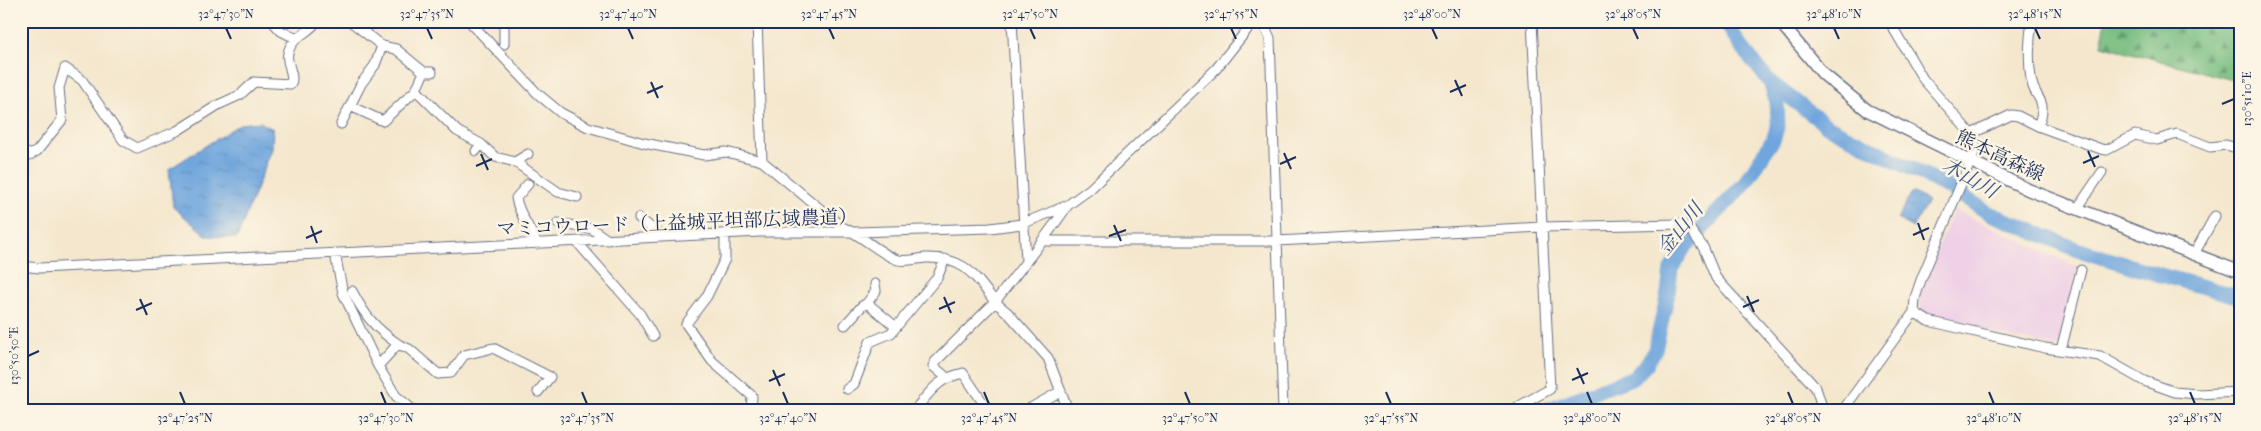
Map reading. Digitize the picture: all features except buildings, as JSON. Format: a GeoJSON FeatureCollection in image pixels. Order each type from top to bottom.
{"type":"FeatureCollection","features":[{"type":"Feature","properties":{"kind":"main road","name":"熊本高森線"},"geometry":{"type":"LineString","coordinates":[[1779,21],[1823,74],[1867,110],[1968,165],[2240,272]]}},
{"type":"Feature","properties":{"kind":"street"},"geometry":{"type":"LineString","coordinates":[[272,21],[281,31],[296,38]]}},
{"type":"Feature","properties":{"kind":"street"},"geometry":{"type":"LineString","coordinates":[[21,150],[30,155],[37,151],[62,120],[59,88],[65,68],[82,80],[123,140],[138,148],[177,131],[218,105],[240,96],[254,82],[291,84],[293,78],[288,53],[296,38],[316,21]]}},
{"type":"Feature","properties":{"kind":"street"},"geometry":{"type":"LineString","coordinates":[[350,21],[382,46],[396,49],[428,72],[416,90],[383,121],[350,106]]}},
{"type":"Feature","properties":{"kind":"street"},"geometry":{"type":"LineString","coordinates":[[470,21],[538,94],[561,113],[588,127],[644,143],[704,155],[726,152],[762,161],[842,226],[856,232],[899,260],[954,260],[974,273],[994,302],[1008,312],[1048,358],[1068,410]]}},
{"type":"Feature","properties":{"kind":"street"},"geometry":{"type":"LineString","coordinates":[[504,21],[504,44]]}},
{"type":"Feature","properties":{"kind":"street"},"geometry":{"type":"LineString","coordinates":[[757,21],[762,161]]}},
{"type":"Feature","properties":{"kind":"street"},"geometry":{"type":"LineString","coordinates":[[1012,21],[1022,224],[1026,261]]}},
{"type":"Feature","properties":{"kind":"street","name":"マミコウロード（上益城平坦部広域農道）"},"geometry":{"type":"LineString","coordinates":[[21,266],[39,268],[161,263],[725,234],[990,228],[1022,224],[1068,205],[1090,189],[1216,69],[1254,21]]}},
{"type":"Feature","properties":{"kind":"street"},"geometry":{"type":"LineString","coordinates":[[1262,21],[1270,38],[1283,410]]}},
{"type":"Feature","properties":{"kind":"street"},"geometry":{"type":"LineString","coordinates":[[1513,410],[1550,389],[1532,21]]}},
{"type":"Feature","properties":{"kind":"street"},"geometry":{"type":"LineString","coordinates":[[1843,410],[1914,312],[1914,298],[1976,148],[1971,134],[1923,79],[1889,21]]}},
{"type":"Feature","properties":{"kind":"street"},"geometry":{"type":"LineString","coordinates":[[2032,21],[2028,59],[2032,83],[2043,102],[2042,115],[2038,126]]}},
{"type":"Feature","properties":{"kind":"street"},"geometry":{"type":"LineString","coordinates":[[341,124],[361,84],[375,65],[382,46]]}},
{"type":"Feature","properties":{"kind":"street"},"geometry":{"type":"LineString","coordinates":[[416,90],[458,131],[479,147],[495,157],[516,162],[558,192],[577,197]]}},
{"type":"Feature","properties":{"kind":"street"},"geometry":{"type":"LineString","coordinates":[[1971,134],[2010,115],[2018,116],[2092,147],[2107,150],[2135,135],[2158,140],[2177,134],[2210,147],[2226,145],[2240,149]]}},
{"type":"Feature","properties":{"kind":"street"},"geometry":{"type":"LineString","coordinates":[[516,162],[528,154]]}},
{"type":"Feature","properties":{"kind":"street"},"geometry":{"type":"LineString","coordinates":[[2077,209],[2102,172]]}},
{"type":"Feature","properties":{"kind":"street"},"geometry":{"type":"LineString","coordinates":[[528,184],[516,198],[516,205],[530,226],[537,244]]}},
{"type":"Feature","properties":{"kind":"street"},"geometry":{"type":"LineString","coordinates":[[946,377],[933,366],[935,362],[994,302],[1044,241],[1068,205]]}},
{"type":"Feature","properties":{"kind":"street"},"geometry":{"type":"LineString","coordinates":[[2194,254],[2216,216]]}},
{"type":"Feature","properties":{"kind":"street"},"geometry":{"type":"LineString","coordinates":[[638,218],[663,237]]}},
{"type":"Feature","properties":{"kind":"street"},"geometry":{"type":"LineString","coordinates":[[558,223],[592,229],[608,240]]}},
{"type":"Feature","properties":{"kind":"street"},"geometry":{"type":"LineString","coordinates":[[1044,241],[1276,241],[1542,227],[1680,224],[1689,228],[1703,247],[1716,278],[1816,388],[1823,410]]}},
{"type":"Feature","properties":{"kind":"street"},"geometry":{"type":"LineString","coordinates":[[725,234],[725,259],[707,296],[686,324],[712,361],[752,396],[751,410]]}},
{"type":"Feature","properties":{"kind":"street"},"geometry":{"type":"LineString","coordinates":[[577,242],[640,314],[654,336]]}},
{"type":"Feature","properties":{"kind":"street"},"geometry":{"type":"LineString","coordinates":[[335,254],[343,293],[378,366],[396,396],[412,410]]}},
{"type":"Feature","properties":{"kind":"street"},"geometry":{"type":"LineString","coordinates":[[847,389],[854,384],[870,342],[890,333],[896,328],[937,278],[945,259]]}},
{"type":"Feature","properties":{"kind":"street"},"geometry":{"type":"LineString","coordinates":[[2060,350],[2081,270]]}},
{"type":"Feature","properties":{"kind":"street"},"geometry":{"type":"LineString","coordinates":[[846,325],[862,306],[867,303],[876,290],[875,284]]}},
{"type":"Feature","properties":{"kind":"street"},"geometry":{"type":"LineString","coordinates":[[352,290],[364,313],[377,329],[398,344],[409,349],[438,374],[451,373],[464,355],[493,348],[550,376],[538,392]]}},
{"type":"Feature","properties":{"kind":"street"},"geometry":{"type":"LineString","coordinates":[[867,303],[896,328]]}},
{"type":"Feature","properties":{"kind":"street"},"geometry":{"type":"LineString","coordinates":[[1914,312],[1928,321],[2060,350],[2100,356],[2144,381],[2175,392],[2197,394],[2240,392]]}},
{"type":"Feature","properties":{"kind":"street"},"geometry":{"type":"LineString","coordinates":[[378,366],[398,344]]}},
{"type":"Feature","properties":{"kind":"street"},"geometry":{"type":"LineString","coordinates":[[917,408],[937,383],[946,377],[963,373],[988,410]]}},
{"type":"Feature","properties":{"kind":"street"},"geometry":{"type":"LineString","coordinates":[[1027,410],[1060,391]]}},
{"type":"Feature","properties":{"kind":"shaded area"},"geometry":{"type":"Polygon","coordinates":[[[1954,210],[2077,267],[2060,348],[1928,319],[1920,311],[1919,294],[1954,210]]]}},
{"type":"Feature","properties":{"kind":"green space"},"geometry":{"type":"Polygon","coordinates":[[[2106,21],[2240,21],[2240,82],[2101,45],[2106,21]]]}},
{"type":"Feature","properties":{"kind":"water"},"geometry":{"type":"Polygon","coordinates":[[[260,122],[273,129],[272,149],[237,238],[207,236],[173,207],[169,169],[240,124],[260,122]]]}},
{"type":"Feature","properties":{"kind":"water"},"geometry":{"type":"Polygon","coordinates":[[[1912,192],[1928,201],[1913,228],[1897,219],[1912,192]]]}},
{"type":"Feature","properties":{"kind":"waterway","name":"木山川"},"geometry":{"type":"LineString","coordinates":[[1725,21],[1740,45],[1770,82],[1827,126],[1948,187],[1989,213],[2076,249],[2240,297]]}},
{"type":"Feature","properties":{"kind":"waterway","name":"金山川"},"geometry":{"type":"LineString","coordinates":[[1546,410],[1634,377],[1646,365],[1655,350],[1668,293],[1671,269],[1684,248],[1746,182],[1774,138],[1778,123],[1777,102],[1770,82]]}}]}
